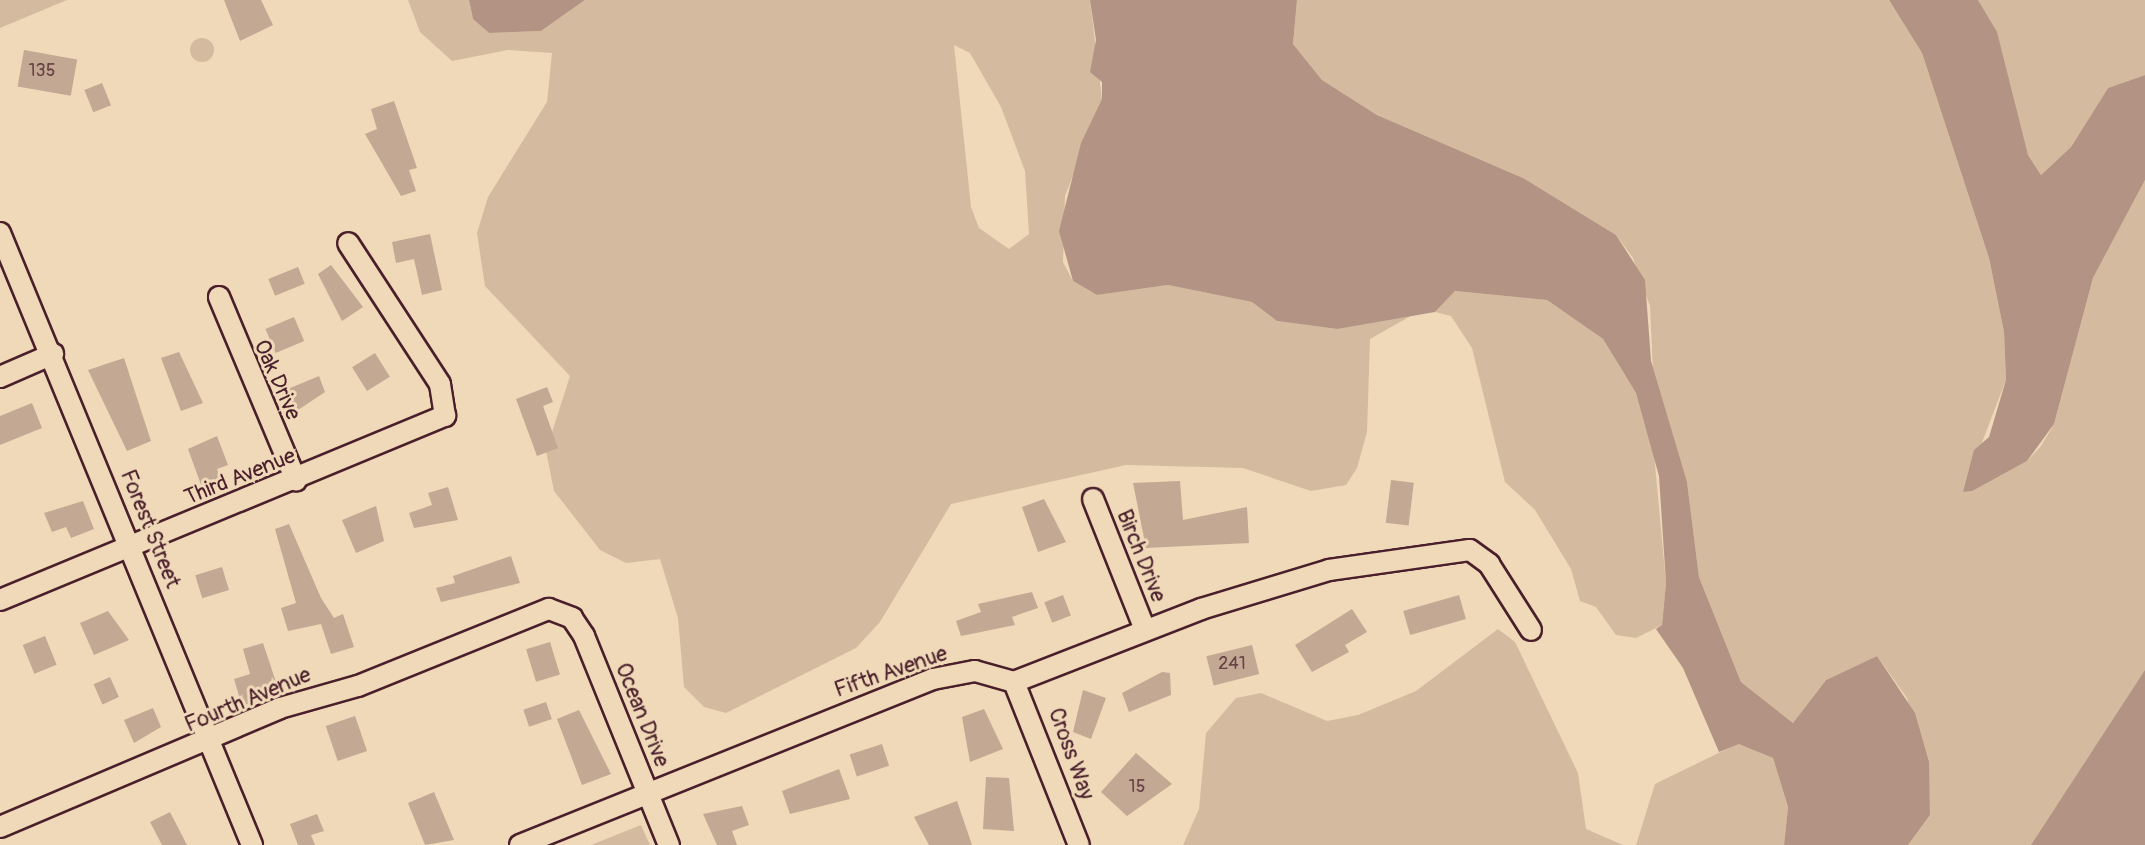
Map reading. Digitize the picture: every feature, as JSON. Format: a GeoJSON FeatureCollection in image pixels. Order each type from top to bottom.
{"type":"FeatureCollection","features":[{"type":"Feature","properties":{"kind":"street","name":"Forest Street"},"geometry":{"type":"LineString","coordinates":[[0,233],[53,354],[252,845]]}},
{"type":"Feature","properties":{"kind":"street","name":"Third Avenue"},"geometry":{"type":"LineString","coordinates":[[0,600],[433,425],[448,409],[440,384],[348,243]]}},
{"type":"Feature","properties":{"kind":"street","name":"Oak Drive"},"geometry":{"type":"LineString","coordinates":[[219,297],[296,480]]}},
{"type":"Feature","properties":{"kind":"street"},"geometry":{"type":"LineString","coordinates":[[0,377],[53,354]]}},
{"type":"Feature","properties":{"kind":"street","name":"Birch Drive"},"geometry":{"type":"LineString","coordinates":[[1093,499],[1145,630]]}},
{"type":"Feature","properties":{"kind":"street"},"geometry":{"type":"LineString","coordinates":[[1014,682],[1145,630],[1316,573],[1471,551],[1489,564],[1531,630]]}},
{"type":"Feature","properties":{"kind":"street","name":"Fourth Avenue"},"geometry":{"type":"LineString","coordinates":[[0,827],[520,616],[559,612]]}},
{"type":"Feature","properties":{"kind":"street","name":"Ocean Drive"},"geometry":{"type":"LineString","coordinates":[[559,612],[584,636],[669,845]]}},
{"type":"Feature","properties":{"kind":"street","name":"Fifth Avenue"},"geometry":{"type":"LineString","coordinates":[[520,845],[933,679],[975,671],[1014,682]]}},
{"type":"Feature","properties":{"kind":"street","name":"Cross Way"},"geometry":{"type":"LineString","coordinates":[[1014,682],[1077,844]]}},
{"type":"Feature","properties":{"kind":"shaded area"},"geometry":{"type":"Polygon","coordinates":[[[0,0],[67,0],[0,28],[0,0]]]}},
{"type":"Feature","properties":{"kind":"shaded area"},"geometry":{"type":"Polygon","coordinates":[[[408,0],[469,0],[473,19],[489,33],[541,31],[585,0],[1090,0],[1102,99],[1065,196],[1063,262],[1073,281],[1097,295],[1168,285],[1252,302],[1277,321],[1337,329],[1416,313],[1370,339],[1367,432],[1357,468],[1346,485],[1311,491],[1243,468],[1126,465],[951,504],[880,622],[856,648],[726,713],[704,707],[684,687],[678,618],[660,559],[626,563],[600,550],[554,491],[546,451],[570,376],[485,286],[477,233],[488,197],[547,102],[552,53],[508,50],[452,61],[420,32],[408,0]],[[954,45],[971,207],[979,228],[1009,249],[1029,234],[1025,171],[1001,107],[970,53],[954,45]]]}},
{"type":"Feature","properties":{"kind":"shaded area"},"geometry":{"type":"Polygon","coordinates":[[[469,0],[585,0],[541,31],[489,33],[473,19],[469,0]]]}},
{"type":"Feature","properties":{"kind":"shaded area"},"geometry":{"type":"Polygon","coordinates":[[[1090,0],[1297,0],[1293,44],[1322,80],[1377,115],[1523,178],[1616,235],[1645,280],[1651,361],[1687,482],[1699,577],[1741,682],[1793,723],[1826,680],[1877,656],[1915,713],[1929,762],[1930,815],[1908,845],[1784,845],[1788,807],[1773,758],[1739,744],[1719,752],[1683,668],[1656,629],[1662,625],[1666,583],[1659,476],[1636,393],[1603,339],[1547,300],[1455,291],[1435,312],[1337,329],[1277,321],[1252,302],[1168,285],[1097,295],[1073,281],[1059,231],[1081,143],[1102,99],[1102,82],[1090,72],[1096,40],[1090,0]]]}},
{"type":"Feature","properties":{"kind":"shaded area"},"geometry":{"type":"Polygon","coordinates":[[[1297,0],[1889,0],[1922,53],[1989,258],[2004,332],[2006,380],[1963,492],[2027,461],[2041,446],[2054,424],[2093,278],[2145,180],[2145,839],[2137,845],[1908,845],[1930,815],[1929,783],[1907,698],[1877,656],[1826,680],[1793,723],[1741,682],[1699,577],[1687,483],[1653,373],[1650,306],[1633,258],[1616,235],[1523,178],[1377,115],[1322,80],[1293,44],[1297,0]]]}},
{"type":"Feature","properties":{"kind":"shaded area"},"geometry":{"type":"Polygon","coordinates":[[[1889,0],[1978,0],[1997,32],[2028,155],[2041,175],[2071,147],[2108,88],[2145,75],[2145,180],[2093,278],[2054,424],[2027,461],[1972,491],[1963,492],[1974,450],[1989,437],[2006,380],[2004,332],[1989,258],[1922,53],[1889,0]]]}},
{"type":"Feature","properties":{"kind":"shaded area"},"geometry":{"type":"Polygon","coordinates":[[[1978,0],[2145,0],[2145,75],[2108,88],[2071,147],[2041,175],[2028,155],[1978,0]]]}},
{"type":"Feature","properties":{"kind":"shaded area"},"geometry":{"type":"Polygon","coordinates":[[[202,38],[210,42],[214,50],[210,58],[202,62],[194,58],[190,50],[194,42],[202,38]]]}},
{"type":"Feature","properties":{"kind":"shaded area"},"geometry":{"type":"Polygon","coordinates":[[[1455,291],[1547,300],[1603,339],[1636,393],[1653,443],[1666,583],[1662,625],[1636,638],[1616,635],[1596,607],[1580,601],[1571,569],[1535,510],[1505,482],[1472,348],[1451,316],[1435,312],[1455,291]]]}},
{"type":"Feature","properties":{"kind":"shaded area"},"geometry":{"type":"Polygon","coordinates":[[[1498,629],[1515,642],[1578,773],[1586,829],[1623,845],[1183,845],[1199,809],[1206,733],[1236,698],[1261,693],[1327,721],[1358,715],[1416,691],[1498,629]]]}},
{"type":"Feature","properties":{"kind":"shaded area"},"geometry":{"type":"Polygon","coordinates":[[[2145,670],[2145,845],[2031,845],[2145,670]]]}},
{"type":"Feature","properties":{"kind":"shaded area"},"geometry":{"type":"Polygon","coordinates":[[[1739,743],[1773,758],[1788,807],[1784,845],[1636,845],[1655,784],[1739,743]]]}},
{"type":"Feature","properties":{"kind":"shaded area"},"geometry":{"type":"Polygon","coordinates":[[[641,825],[650,845],[591,845],[641,825]]]}},
{"type":"Feature","properties":{"kind":"building"},"geometry":{"type":"Polygon","coordinates":[[[224,0],[261,0],[273,25],[240,41],[224,0]]]}},
{"type":"Feature","properties":{"kind":"building"},"geometry":{"type":"Polygon","coordinates":[[[24,50],[77,59],[71,96],[18,86],[24,50]]]}},
{"type":"Feature","properties":{"kind":"building"},"geometry":{"type":"Polygon","coordinates":[[[102,83],[111,105],[93,112],[84,90],[102,83]]]}},
{"type":"Feature","properties":{"kind":"building"},"geometry":{"type":"Polygon","coordinates":[[[394,101],[417,168],[409,170],[416,191],[401,196],[365,134],[377,129],[371,109],[394,101]]]}},
{"type":"Feature","properties":{"kind":"building"},"geometry":{"type":"Polygon","coordinates":[[[430,234],[442,290],[422,295],[414,259],[396,263],[392,242],[430,234]]]}},
{"type":"Feature","properties":{"kind":"building"},"geometry":{"type":"Polygon","coordinates":[[[331,265],[363,307],[342,321],[318,274],[331,265]]]}},
{"type":"Feature","properties":{"kind":"building"},"geometry":{"type":"Polygon","coordinates":[[[298,267],[305,284],[275,296],[268,279],[298,267]]]}},
{"type":"Feature","properties":{"kind":"building"},"geometry":{"type":"Polygon","coordinates":[[[294,317],[304,341],[276,353],[265,329],[294,317]]]}},
{"type":"Feature","properties":{"kind":"building"},"geometry":{"type":"Polygon","coordinates":[[[179,352],[203,403],[181,411],[161,358],[179,352]]]}},
{"type":"Feature","properties":{"kind":"building"},"geometry":{"type":"Polygon","coordinates":[[[375,353],[390,377],[367,391],[352,367],[375,353]]]}},
{"type":"Feature","properties":{"kind":"building"},"geometry":{"type":"Polygon","coordinates":[[[124,358],[151,441],[127,451],[88,370],[124,358]]]}},
{"type":"Feature","properties":{"kind":"building"},"geometry":{"type":"Polygon","coordinates":[[[319,376],[325,392],[292,414],[283,391],[319,376]]]}},
{"type":"Feature","properties":{"kind":"building"},"geometry":{"type":"Polygon","coordinates":[[[547,387],[553,402],[543,406],[558,448],[537,456],[516,399],[547,387]]]}},
{"type":"Feature","properties":{"kind":"building"},"geometry":{"type":"Polygon","coordinates":[[[32,403],[42,428],[0,445],[0,416],[32,403]]]}},
{"type":"Feature","properties":{"kind":"building"},"geometry":{"type":"Polygon","coordinates":[[[217,436],[228,465],[217,469],[223,486],[204,493],[188,449],[217,436]]]}},
{"type":"Feature","properties":{"kind":"building"},"geometry":{"type":"Polygon","coordinates":[[[1391,480],[1414,483],[1409,525],[1386,523],[1391,480]]]}},
{"type":"Feature","properties":{"kind":"building"},"geometry":{"type":"Polygon","coordinates":[[[1180,481],[1183,520],[1247,507],[1249,543],[1146,548],[1133,483],[1180,481]]]}},
{"type":"Feature","properties":{"kind":"building"},"geometry":{"type":"Polygon","coordinates":[[[448,487],[458,520],[414,528],[409,513],[432,505],[428,493],[448,487]]]}},
{"type":"Feature","properties":{"kind":"building"},"geometry":{"type":"Polygon","coordinates":[[[1044,499],[1066,542],[1038,552],[1022,507],[1044,499]]]}},
{"type":"Feature","properties":{"kind":"building"},"geometry":{"type":"Polygon","coordinates":[[[83,501],[94,529],[71,538],[66,527],[52,532],[44,513],[83,501]]]}},
{"type":"Feature","properties":{"kind":"building"},"geometry":{"type":"Polygon","coordinates":[[[376,506],[384,541],[356,553],[342,520],[376,506]]]}},
{"type":"Feature","properties":{"kind":"building"},"geometry":{"type":"Polygon","coordinates":[[[289,524],[321,598],[334,618],[343,614],[354,647],[331,654],[321,624],[288,631],[281,608],[296,603],[275,529],[289,524]]]}},
{"type":"Feature","properties":{"kind":"building"},"geometry":{"type":"Polygon","coordinates":[[[511,556],[520,583],[441,602],[436,588],[455,583],[453,576],[511,556]]]}},
{"type":"Feature","properties":{"kind":"building"},"geometry":{"type":"Polygon","coordinates":[[[222,567],[229,590],[202,598],[195,575],[222,567]]]}},
{"type":"Feature","properties":{"kind":"building"},"geometry":{"type":"Polygon","coordinates":[[[1032,592],[1038,608],[1012,617],[1015,625],[961,636],[956,621],[981,612],[978,604],[1032,592]]]}},
{"type":"Feature","properties":{"kind":"building"},"geometry":{"type":"Polygon","coordinates":[[[1063,595],[1071,616],[1052,623],[1044,602],[1063,595]]]}},
{"type":"Feature","properties":{"kind":"building"},"geometry":{"type":"Polygon","coordinates":[[[1459,595],[1466,619],[1410,635],[1403,611],[1459,595]]]}},
{"type":"Feature","properties":{"kind":"building"},"geometry":{"type":"Polygon","coordinates":[[[1352,609],[1367,632],[1345,645],[1349,652],[1312,672],[1295,645],[1352,609]]]}},
{"type":"Feature","properties":{"kind":"building"},"geometry":{"type":"Polygon","coordinates":[[[108,611],[129,640],[94,655],[80,623],[108,611]]]}},
{"type":"Feature","properties":{"kind":"building"},"geometry":{"type":"Polygon","coordinates":[[[45,636],[57,665],[34,674],[23,645],[45,636]]]}},
{"type":"Feature","properties":{"kind":"building"},"geometry":{"type":"Polygon","coordinates":[[[550,642],[560,675],[536,682],[526,649],[550,642]]]}},
{"type":"Feature","properties":{"kind":"building"},"geometry":{"type":"Polygon","coordinates":[[[263,643],[280,694],[242,706],[234,679],[250,674],[243,649],[263,643]]]}},
{"type":"Feature","properties":{"kind":"building"},"geometry":{"type":"Polygon","coordinates":[[[1252,645],[1259,674],[1214,685],[1206,656],[1252,645]]]}},
{"type":"Feature","properties":{"kind":"building"},"geometry":{"type":"Polygon","coordinates":[[[1162,672],[1170,673],[1171,695],[1129,712],[1122,693],[1162,672]]]}},
{"type":"Feature","properties":{"kind":"building"},"geometry":{"type":"Polygon","coordinates":[[[110,677],[119,697],[103,704],[94,684],[110,677]]]}},
{"type":"Feature","properties":{"kind":"building"},"geometry":{"type":"Polygon","coordinates":[[[1083,690],[1106,698],[1091,739],[1073,732],[1083,690]]]}},
{"type":"Feature","properties":{"kind":"building"},"geometry":{"type":"Polygon","coordinates":[[[546,702],[552,719],[529,727],[523,710],[546,702]]]}},
{"type":"Feature","properties":{"kind":"building"},"geometry":{"type":"Polygon","coordinates":[[[153,708],[161,727],[134,743],[124,720],[153,708]]]}},
{"type":"Feature","properties":{"kind":"building"},"geometry":{"type":"Polygon","coordinates":[[[984,709],[1003,749],[970,762],[962,717],[984,709]]]}},
{"type":"Feature","properties":{"kind":"building"},"geometry":{"type":"Polygon","coordinates":[[[579,710],[611,774],[582,785],[557,719],[579,710]]]}},
{"type":"Feature","properties":{"kind":"building"},"geometry":{"type":"Polygon","coordinates":[[[355,716],[367,751],[338,761],[326,726],[355,716]]]}},
{"type":"Feature","properties":{"kind":"building"},"geometry":{"type":"Polygon","coordinates":[[[882,744],[889,766],[857,776],[850,755],[882,744]]]}},
{"type":"Feature","properties":{"kind":"building"},"geometry":{"type":"Polygon","coordinates":[[[1136,753],[1172,784],[1127,816],[1101,792],[1136,753]]]}},
{"type":"Feature","properties":{"kind":"building"},"geometry":{"type":"Polygon","coordinates":[[[839,769],[850,799],[790,814],[782,791],[839,769]]]}},
{"type":"Feature","properties":{"kind":"building"},"geometry":{"type":"Polygon","coordinates":[[[986,777],[1009,778],[1014,831],[983,829],[986,777]]]}},
{"type":"Feature","properties":{"kind":"building"},"geometry":{"type":"Polygon","coordinates":[[[434,792],[454,840],[425,845],[408,803],[434,792]]]}},
{"type":"Feature","properties":{"kind":"building"},"geometry":{"type":"Polygon","coordinates":[[[957,801],[972,845],[929,845],[914,817],[957,801]]]}},
{"type":"Feature","properties":{"kind":"building"},"geometry":{"type":"Polygon","coordinates":[[[742,806],[749,825],[732,831],[737,845],[717,845],[703,814],[742,806]]]}},
{"type":"Feature","properties":{"kind":"building"},"geometry":{"type":"Polygon","coordinates":[[[170,812],[187,845],[162,845],[150,822],[170,812]]]}},
{"type":"Feature","properties":{"kind":"building"},"geometry":{"type":"Polygon","coordinates":[[[317,814],[324,831],[311,835],[315,845],[298,845],[290,824],[317,814]]]}}]}
